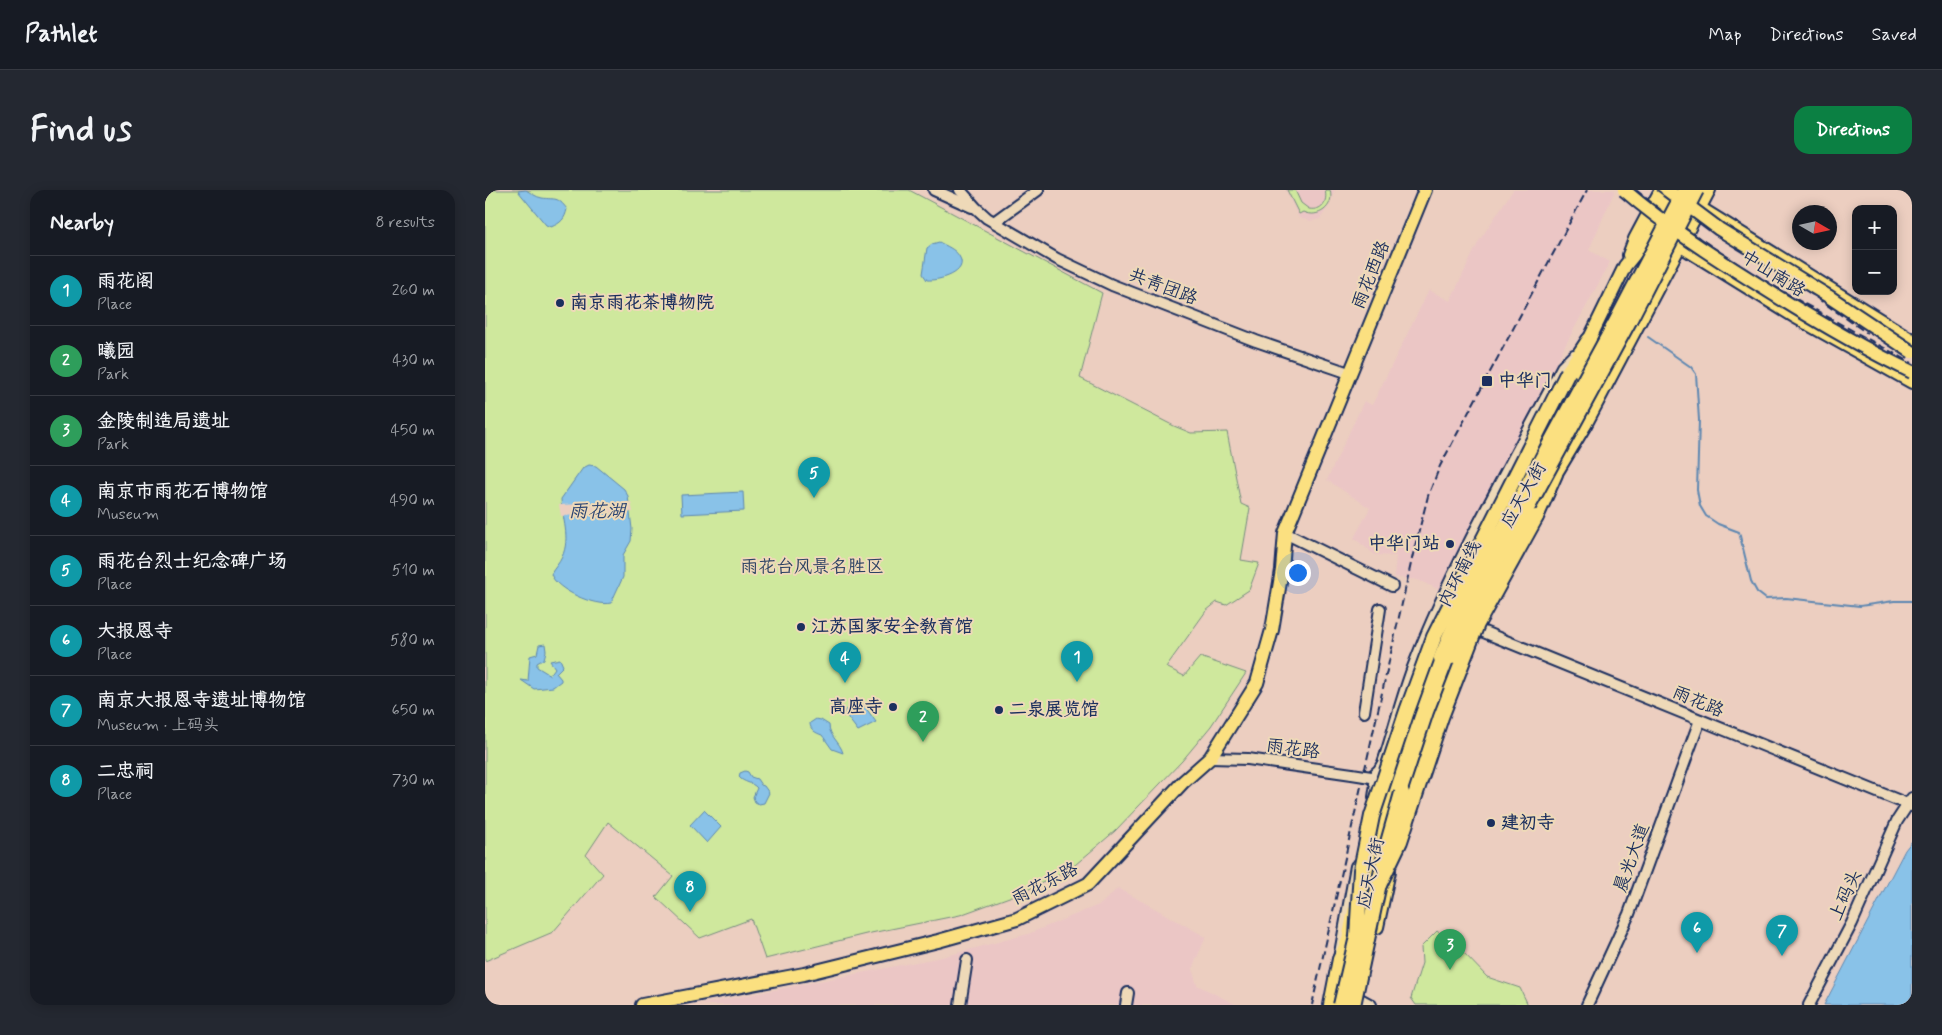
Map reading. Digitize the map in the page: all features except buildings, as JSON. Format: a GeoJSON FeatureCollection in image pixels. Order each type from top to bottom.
{"type":"FeatureCollection","features":[{"type":"Feature","properties":{"kind":"highway","name":"内环南线"},"geometry":{"type":"LineString","coordinates":[[1341,1005],[1385,814],[1421,706],[1459,615],[1685,190]]}},
{"type":"Feature","properties":{"kind":"highway","name":"内环南线"},"geometry":{"type":"LineString","coordinates":[[1361,1003],[1379,885],[1387,846],[1403,793],[1452,658],[1480,595],[1629,321],[1696,190]]}},
{"type":"Feature","properties":{"kind":"highway"},"geometry":{"type":"LineString","coordinates":[[1357,937],[1361,870],[1372,816],[1407,710],[1434,637],[1568,372],[1589,340]]}},
{"type":"Feature","properties":{"kind":"highway"},"geometry":{"type":"LineString","coordinates":[[1379,885],[1400,841],[1438,726],[1477,624],[1536,517],[1555,474]]}},
{"type":"Feature","properties":{"kind":"main road","name":"雨花西路"},"geometry":{"type":"LineString","coordinates":[[1349,374],[1400,230],[1417,190]]}},
{"type":"Feature","properties":{"kind":"main road","name":"雨花西路"},"geometry":{"type":"LineString","coordinates":[[1285,533],[1425,190]]}},
{"type":"Feature","properties":{"kind":"main road","name":"中山南路"},"geometry":{"type":"LineString","coordinates":[[1625,190],[1673,230],[1728,266],[1824,325],[1912,372]]}},
{"type":"Feature","properties":{"kind":"main road","name":"应天大街"},"geometry":{"type":"LineString","coordinates":[[1331,999],[1339,959],[1348,940],[1362,875],[1389,781],[1438,642],[1576,376],[1589,340],[1625,266],[1635,239],[1661,190]]}},
{"type":"Feature","properties":{"kind":"main road"},"geometry":{"type":"LineString","coordinates":[[1667,190],[1719,229],[1828,296],[1912,352]]}},
{"type":"Feature","properties":{"kind":"main road","name":"应天大街"},"geometry":{"type":"LineString","coordinates":[[1625,266],[1649,235],[1674,190]]}},
{"type":"Feature","properties":{"kind":"main road"},"geometry":{"type":"LineString","coordinates":[[1674,190],[1701,209],[1912,340]]}},
{"type":"Feature","properties":{"kind":"main road","name":"应天大街"},"geometry":{"type":"LineString","coordinates":[[1361,1003],[1397,832],[1435,718],[1471,627],[1555,474],[1585,425],[1701,209],[1709,190]]}},
{"type":"Feature","properties":{"kind":"main road"},"geometry":{"type":"LineString","coordinates":[[1681,246],[1801,321],[1912,382]]}},
{"type":"Feature","properties":{"kind":"main road","name":"雨花东路"},"geometry":{"type":"LineString","coordinates":[[642,1005],[804,974],[1017,919],[1088,884],[1183,782],[1210,758],[1257,683],[1272,630],[1282,570],[1285,533]]}},
{"type":"Feature","properties":{"kind":"main road"},"geometry":{"type":"LineString","coordinates":[[1331,999],[1361,1003]]}},
{"type":"Feature","properties":{"kind":"street","name":"共青团路"},"geometry":{"type":"LineString","coordinates":[[934,190],[972,204]]}},
{"type":"Feature","properties":{"kind":"street","name":"共青团路"},"geometry":{"type":"LineString","coordinates":[[960,190],[972,204],[994,222],[1057,259],[1112,285],[1349,374]]}},
{"type":"Feature","properties":{"kind":"street"},"geometry":{"type":"LineString","coordinates":[[969,190],[972,204]]}},
{"type":"Feature","properties":{"kind":"street"},"geometry":{"type":"LineString","coordinates":[[994,222],[1016,204],[1038,190]]}},
{"type":"Feature","properties":{"kind":"street","name":"应天大街"},"geometry":{"type":"LineString","coordinates":[[1339,959],[1341,939],[1358,858],[1375,793],[1376,784],[1371,778],[1383,763],[1398,708],[1431,614],[1562,367],[1589,340]]}},
{"type":"Feature","properties":{"kind":"street"},"geometry":{"type":"LineString","coordinates":[[1285,533],[1392,586]]}},
{"type":"Feature","properties":{"kind":"street"},"geometry":{"type":"LineString","coordinates":[[1364,712],[1380,609]]}},
{"type":"Feature","properties":{"kind":"street"},"geometry":{"type":"LineString","coordinates":[[1431,614],[1451,616]]}},
{"type":"Feature","properties":{"kind":"street","name":"雨花路"},"geometry":{"type":"LineString","coordinates":[[1451,616],[1471,627],[1910,803]]}},
{"type":"Feature","properties":{"kind":"street","name":"晨光大道"},"geometry":{"type":"LineString","coordinates":[[1587,1005],[1629,914],[1700,720]]}},
{"type":"Feature","properties":{"kind":"street","name":"雨花路"},"geometry":{"type":"LineString","coordinates":[[1210,758],[1248,759],[1371,778]]}},
{"type":"Feature","properties":{"kind":"street","name":"上码头"},"geometry":{"type":"LineString","coordinates":[[1809,1005],[1852,923],[1890,834],[1910,803]]}},
{"type":"Feature","properties":{"kind":"street"},"geometry":{"type":"LineString","coordinates":[[960,1005],[967,960]]}},
{"type":"Feature","properties":{"kind":"street"},"geometry":{"type":"LineString","coordinates":[[1126,1005],[1128,993]]}},
{"type":"Feature","properties":{"kind":"shaded area"},"geometry":{"type":"Polygon","coordinates":[[[1286,190],[1335,190],[1327,209],[1320,219],[1310,221],[1299,218],[1286,190]]]}},
{"type":"Feature","properties":{"kind":"shaded area"},"geometry":{"type":"Polygon","coordinates":[[[1513,190],[1615,190],[1589,250],[1610,262],[1544,385],[1442,591],[1418,580],[1394,577],[1396,556],[1375,555],[1354,538],[1370,508],[1327,480],[1364,401],[1372,405],[1429,290],[1450,301],[1479,241],[1513,190]]]}},
{"type":"Feature","properties":{"kind":"shaded area"},"geometry":{"type":"Polygon","coordinates":[[[1118,888],[1206,937],[1192,969],[1197,985],[1237,1005],[698,1005],[942,957],[1028,934],[1101,904],[1118,888]]]}},
{"type":"Feature","properties":{"kind":"green space","name":"雨花台风景名胜区"},"geometry":{"type":"Polygon","coordinates":[[[485,190],[909,190],[1102,293],[1080,378],[1191,433],[1227,432],[1241,504],[1250,508],[1241,560],[1259,563],[1249,590],[1226,605],[1217,602],[1206,611],[1166,667],[1184,676],[1200,657],[1246,673],[1211,726],[1182,761],[1115,831],[1069,870],[1023,892],[960,915],[866,934],[765,959],[751,919],[700,938],[656,897],[673,876],[608,822],[586,855],[603,874],[553,932],[485,961],[485,190]]]}},
{"type":"Feature","properties":{"kind":"green space"},"geometry":{"type":"Polygon","coordinates":[[[1287,190],[1295,190],[1301,203],[1309,209],[1317,209],[1323,205],[1326,198],[1325,190],[1330,190],[1330,202],[1319,213],[1309,214],[1303,212],[1299,214],[1287,190]]]}},
{"type":"Feature","properties":{"kind":"green space"},"geometry":{"type":"Polygon","coordinates":[[[1437,931],[1463,952],[1487,977],[1520,988],[1528,1005],[1416,1005],[1411,998],[1422,963],[1421,947],[1437,931]]]}},
{"type":"Feature","properties":{"kind":"water"},"geometry":{"type":"Polygon","coordinates":[[[526,190],[534,195],[556,199],[561,202],[567,209],[562,220],[551,227],[546,225],[518,191],[526,190]]]}},
{"type":"Feature","properties":{"kind":"water"},"geometry":{"type":"Polygon","coordinates":[[[939,242],[959,256],[960,267],[951,275],[927,280],[923,274],[927,248],[939,242]]]}},
{"type":"Feature","properties":{"kind":"water","name":"雨花湖"},"geometry":{"type":"Polygon","coordinates":[[[589,465],[596,466],[624,489],[628,496],[632,529],[631,541],[623,555],[623,577],[611,603],[604,604],[586,600],[568,591],[554,580],[551,574],[565,550],[566,535],[561,499],[583,468],[589,465]]]}},
{"type":"Feature","properties":{"kind":"water"},"geometry":{"type":"Polygon","coordinates":[[[743,492],[744,511],[682,514],[681,495],[743,492]]]}},
{"type":"Feature","properties":{"kind":"water"},"geometry":{"type":"Polygon","coordinates":[[[545,644],[544,659],[537,663],[537,667],[550,675],[555,668],[550,661],[560,659],[563,666],[556,673],[561,681],[553,687],[534,689],[521,680],[528,681],[530,656],[537,654],[539,645],[545,644]]]}},
{"type":"Feature","properties":{"kind":"water"},"geometry":{"type":"Polygon","coordinates":[[[863,704],[876,722],[858,731],[845,714],[845,710],[855,705],[857,708],[863,704]]]}},
{"type":"Feature","properties":{"kind":"water"},"geometry":{"type":"Polygon","coordinates":[[[816,719],[829,725],[829,729],[843,753],[832,749],[822,735],[812,729],[810,723],[816,719]]]}},
{"type":"Feature","properties":{"kind":"water"},"geometry":{"type":"Polygon","coordinates":[[[745,771],[751,777],[757,779],[769,793],[764,803],[759,804],[755,802],[753,797],[757,788],[739,777],[740,773],[745,771]]]}},
{"type":"Feature","properties":{"kind":"water"},"geometry":{"type":"Polygon","coordinates":[[[704,810],[721,827],[707,843],[690,825],[704,810]]]}},
{"type":"Feature","properties":{"kind":"water"},"geometry":{"type":"Polygon","coordinates":[[[1912,841],[1912,995],[1907,1005],[1824,1005],[1905,850],[1912,841]]]}},
{"type":"Feature","properties":{"kind":"pier"},"geometry":{"type":"Polygon","coordinates":[[[631,502],[633,512],[561,516],[559,505],[631,502]]]}},
{"type":"Feature","properties":{"kind":"waterway"},"geometry":{"type":"LineString","coordinates":[[1648,337],[1691,367],[1696,374],[1699,420],[1697,490],[1700,506],[1706,516],[1718,524],[1739,532],[1751,581],[1757,592],[1766,599],[1786,598],[1860,606],[1894,601],[1912,601]]}},
{"type":"Feature","properties":{"kind":"railway"},"geometry":{"type":"LineString","coordinates":[[1312,1005],[1414,550],[1428,496],[1440,466],[1587,190]]}},
{"type":"Feature","properties":{"kind":"railway"},"geometry":{"type":"LineString","coordinates":[[1636,190],[1700,239],[1735,262],[1805,304],[1912,363]]}},
{"type":"Feature","properties":{"kind":"railway"},"geometry":{"type":"LineString","coordinates":[[1657,190],[1707,227],[1797,284],[1867,333]]}},
{"type":"Feature","properties":{"kind":"place","name":"南京雨花茶博物院"},"geometry":{"type":"Point","coordinates":[560,303]}},
{"type":"Feature","properties":{"kind":"place","name":"中华门"},"geometry":{"type":"Point","coordinates":[1487,381]}},
{"type":"Feature","properties":{"kind":"place","name":"雨花台烈士纪念碑广场"},"geometry":{"type":"Point","coordinates":[814,498]}},
{"type":"Feature","properties":{"kind":"place","name":"中华门站"},"geometry":{"type":"Point","coordinates":[1450,544]}},
{"type":"Feature","properties":{"kind":"place","name":"江苏国家安全教育馆"},"geometry":{"type":"Point","coordinates":[801,627]}},
{"type":"Feature","properties":{"kind":"place","name":"雨花阁"},"geometry":{"type":"Point","coordinates":[1077,682]}},
{"type":"Feature","properties":{"kind":"place","name":"南京市雨花石博物馆"},"geometry":{"type":"Point","coordinates":[845,683]}},
{"type":"Feature","properties":{"kind":"place","name":"高座寺"},"geometry":{"type":"Point","coordinates":[893,707]}},
{"type":"Feature","properties":{"kind":"place","name":"二泉展览馆"},"geometry":{"type":"Point","coordinates":[999,710]}},
{"type":"Feature","properties":{"kind":"place","name":"曦园"},"geometry":{"type":"Point","coordinates":[923,742]}},
{"type":"Feature","properties":{"kind":"place","name":"建初寺"},"geometry":{"type":"Point","coordinates":[1491,823]}},
{"type":"Feature","properties":{"kind":"place","name":"二忠祠"},"geometry":{"type":"Point","coordinates":[690,912]}},
{"type":"Feature","properties":{"kind":"place","name":"大报恩寺"},"geometry":{"type":"Point","coordinates":[1697,953]}},
{"type":"Feature","properties":{"kind":"place","name":"南京大报恩寺遗址博物馆"},"geometry":{"type":"Point","coordinates":[1782,956]}},
{"type":"Feature","properties":{"kind":"place","name":"金陵制造局遗址"},"geometry":{"type":"Point","coordinates":[1450,970]}}]}
